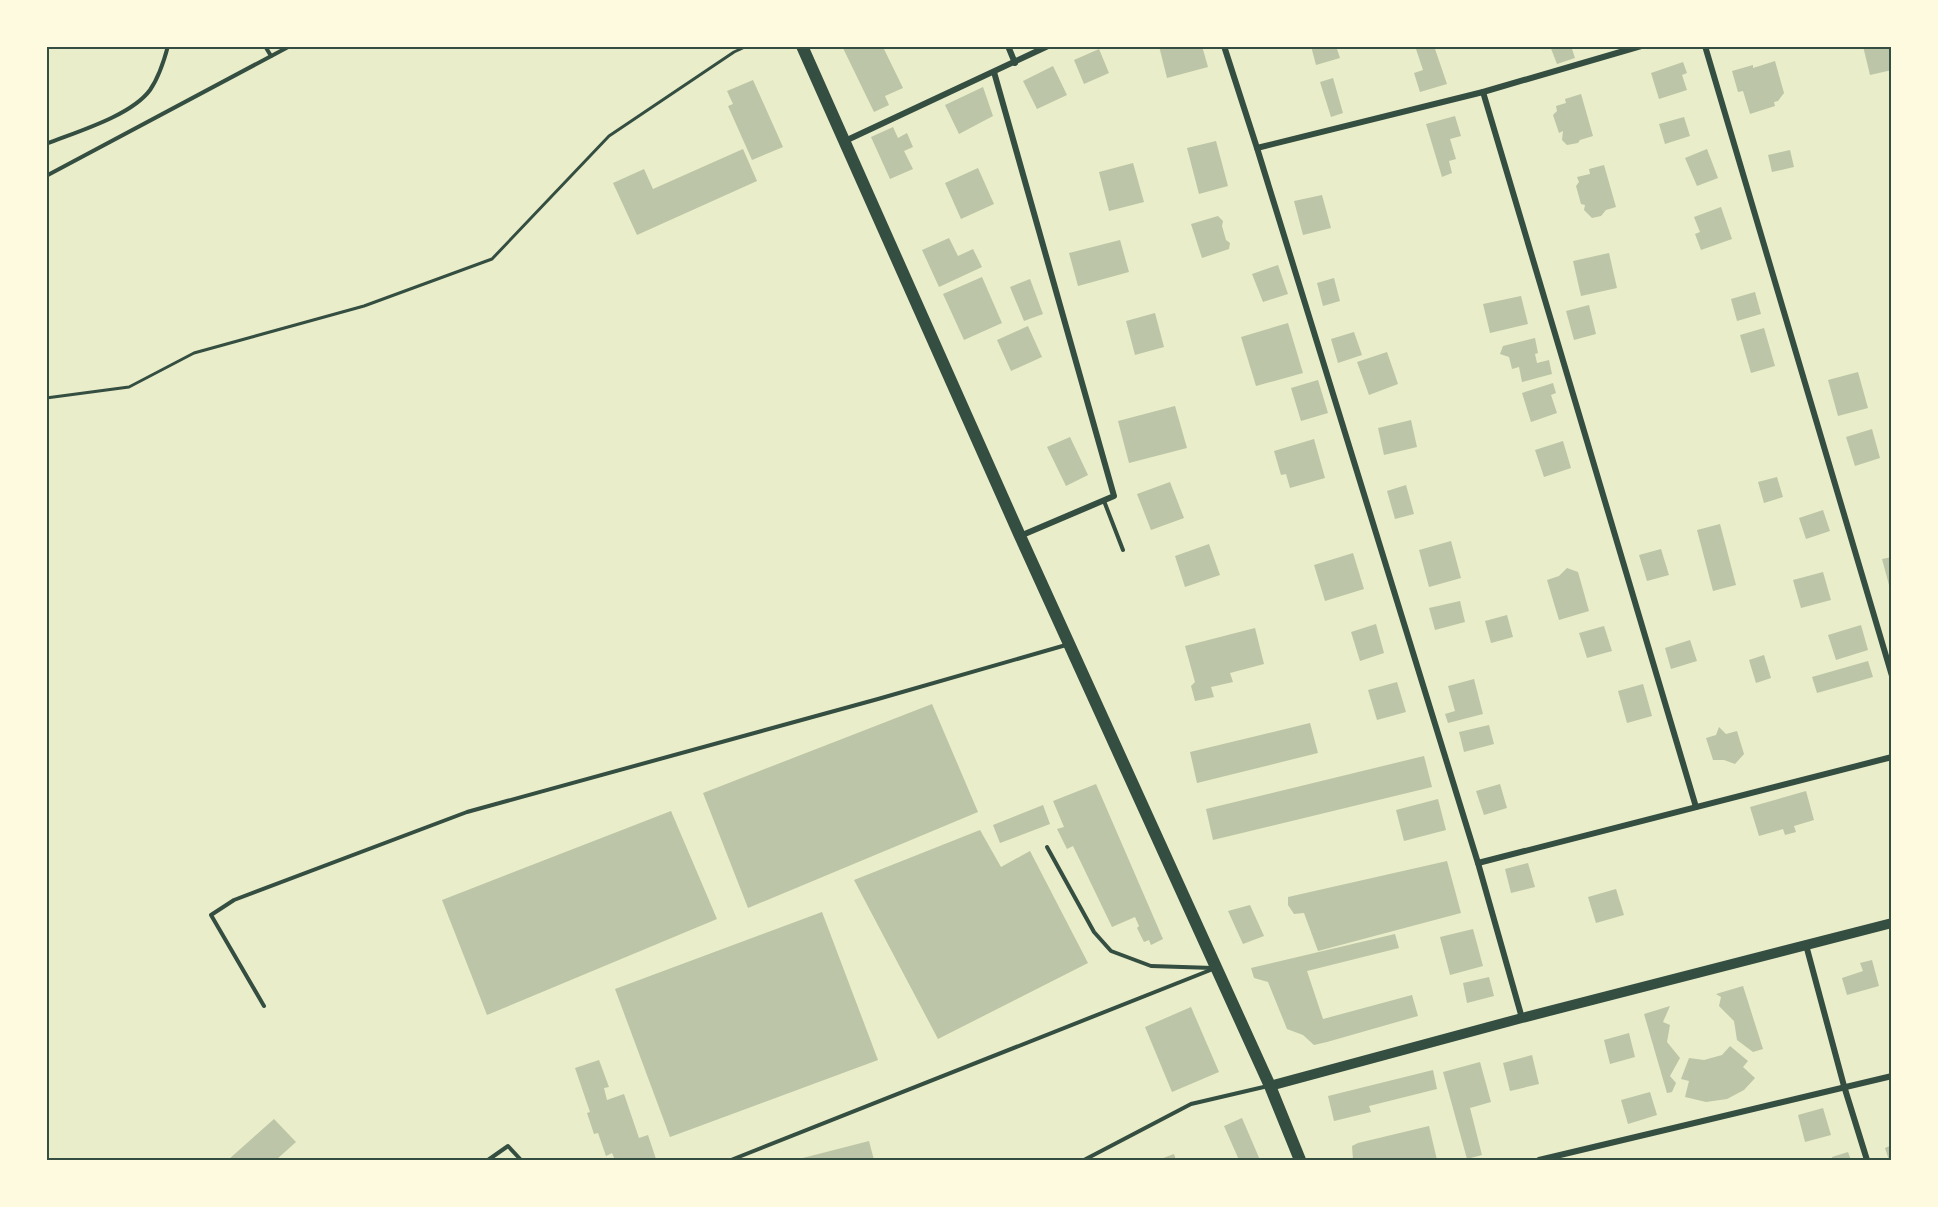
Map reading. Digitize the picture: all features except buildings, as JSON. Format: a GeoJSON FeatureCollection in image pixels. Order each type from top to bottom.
{"type":"FeatureCollection","features":[{"type":"Feature","properties":{"kind":"main road"},"geometry":{"type":"LineString","coordinates":[[802,46],[1020,536],[1270,1086],[1300,1161]]}},
{"type":"Feature","properties":{"kind":"street"},"geometry":{"type":"LineString","coordinates":[[1008,46],[1015,63]]}},
{"type":"Feature","properties":{"kind":"street"},"geometry":{"type":"LineString","coordinates":[[844,141],[1048,46]]}},
{"type":"Feature","properties":{"kind":"street"},"geometry":{"type":"LineString","coordinates":[[1224,46],[1478,863],[1522,1018]]}},
{"type":"Feature","properties":{"kind":"street"},"geometry":{"type":"LineString","coordinates":[[1257,148],[1484,92],[1641,46]]}},
{"type":"Feature","properties":{"kind":"street"},"geometry":{"type":"LineString","coordinates":[[1705,46],[1892,676]]}},
{"type":"Feature","properties":{"kind":"street"},"geometry":{"type":"LineString","coordinates":[[994,72],[1114,496],[1020,536]]}},
{"type":"Feature","properties":{"kind":"street"},"geometry":{"type":"LineString","coordinates":[[1484,92],[1696,807]]}},
{"type":"Feature","properties":{"kind":"street"},"geometry":{"type":"LineString","coordinates":[[1478,863],[1892,757]]}},
{"type":"Feature","properties":{"kind":"street"},"geometry":{"type":"LineString","coordinates":[[1270,1086],[1522,1018],[1892,923]]}},
{"type":"Feature","properties":{"kind":"street"},"geometry":{"type":"LineString","coordinates":[[1806,945],[1867,1161]]}},
{"type":"Feature","properties":{"kind":"street"},"geometry":{"type":"LineString","coordinates":[[1539,1161],[1892,1076]]}},
{"type":"Feature","properties":{"kind":"lane"},"geometry":{"type":"LineString","coordinates":[[46,144],[110,119],[149,91],[161,70],[168,46]]}},
{"type":"Feature","properties":{"kind":"lane"},"geometry":{"type":"LineString","coordinates":[[265,46],[272,56]]}},
{"type":"Feature","properties":{"kind":"lane"},"geometry":{"type":"LineString","coordinates":[[46,176],[290,46]]}},
{"type":"Feature","properties":{"kind":"lane"},"geometry":{"type":"LineString","coordinates":[[1104,501],[1123,550]]}},
{"type":"Feature","properties":{"kind":"lane"},"geometry":{"type":"LineString","coordinates":[[264,1006],[210,915],[234,900],[467,812],[1069,644]]}},
{"type":"Feature","properties":{"kind":"lane"},"geometry":{"type":"LineString","coordinates":[[1047,847],[1094,932],[1111,951],[1151,966],[1216,968]]}},
{"type":"Feature","properties":{"kind":"lane"},"geometry":{"type":"LineString","coordinates":[[731,1161],[1216,968]]}},
{"type":"Feature","properties":{"kind":"lane"},"geometry":{"type":"LineString","coordinates":[[1084,1161],[1191,1104],[1270,1086]]}},
{"type":"Feature","properties":{"kind":"lane"},"geometry":{"type":"LineString","coordinates":[[488,1161],[508,1146],[521,1161]]}},
{"type":"Feature","properties":{"kind":"path"},"geometry":{"type":"LineString","coordinates":[[46,398],[129,387],[194,353],[364,306],[492,259],[609,136],[734,52],[747,46]]}}]}
